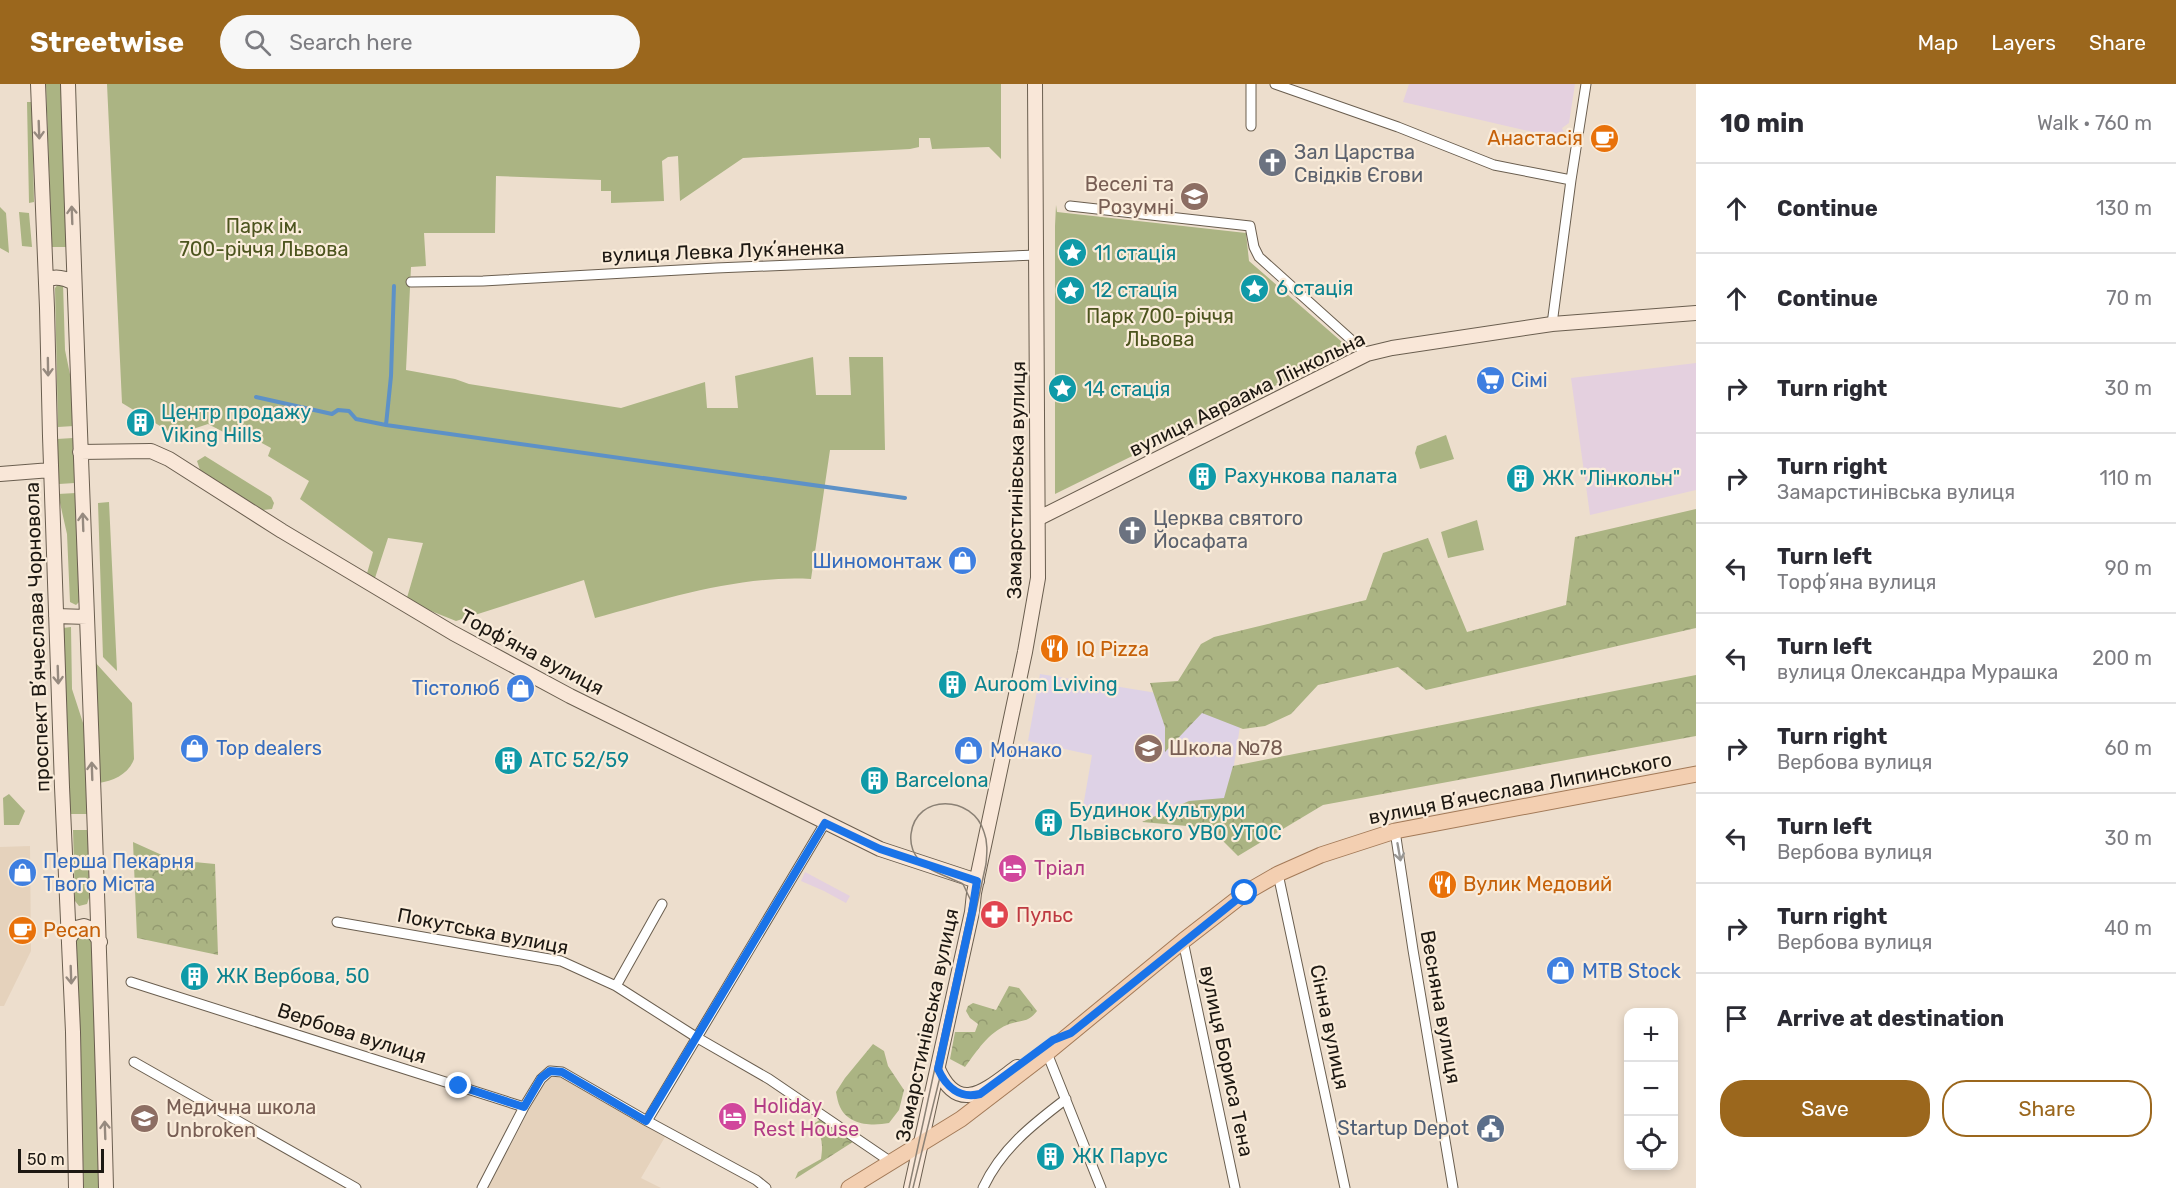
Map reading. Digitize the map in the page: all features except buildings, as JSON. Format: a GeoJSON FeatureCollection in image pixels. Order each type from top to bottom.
{"type":"FeatureCollection","features":[{"type":"Feature","properties":{"kind":"main road","name":"проспект Вʼячеслава Чорновола"},"geometry":{"type":"LineString","coordinates":[[38,84],[64,842],[70,937],[76,1188]]}},
{"type":"Feature","properties":{"kind":"main road"},"geometry":{"type":"LineString","coordinates":[[68,84],[100,942],[106,1188]]}},
{"type":"Feature","properties":{"kind":"main road","name":"Замарстинівська вулиця"},"geometry":{"type":"LineString","coordinates":[[911,1188],[972,912],[1033,613],[1038,578],[1037,255],[1040,203],[1035,84]]}},
{"type":"Feature","properties":{"kind":"main road"},"geometry":{"type":"LineString","coordinates":[[46,280],[58,277],[66,278],[74,283]]}},
{"type":"Feature","properties":{"kind":"main road","name":"вулиця Авраама Лінкольна"},"geometry":{"type":"LineString","coordinates":[[1039,518],[1367,354],[1392,348],[1552,324],[1696,313]]}},
{"type":"Feature","properties":{"kind":"main road","name":"Торфʼяна вулиця"},"geometry":{"type":"LineString","coordinates":[[80,452],[151,451],[169,459],[282,531],[453,633],[570,696],[880,849],[977,881]]}},
{"type":"Feature","properties":{"kind":"main road"},"geometry":{"type":"LineString","coordinates":[[0,474],[51,470]]}},
{"type":"Feature","properties":{"kind":"main road"},"geometry":{"type":"LineString","coordinates":[[57,616],[87,617]]}},
{"type":"Feature","properties":{"kind":"main road","name":"вулиця Вʼячеслава Липинського"},"geometry":{"type":"LineString","coordinates":[[857,1187],[891,1162],[961,1119],[1047,1053],[1245,893],[1278,874],[1321,855],[1395,831],[1696,774]]}},
{"type":"Feature","properties":{"kind":"main road"},"geometry":{"type":"LineString","coordinates":[[68,906],[74,914],[88,917],[98,904]]}},
{"type":"Feature","properties":{"kind":"main road"},"geometry":{"type":"LineString","coordinates":[[70,937],[76,928],[84,926],[92,929],[100,942]]}},
{"type":"Feature","properties":{"kind":"main road"},"geometry":{"type":"LineString","coordinates":[[938,1069],[947,1086],[958,1093],[971,1096],[980,1094],[1053,1040],[1071,1033]]}},
{"type":"Feature","properties":{"kind":"street"},"geometry":{"type":"LineString","coordinates":[[1251,84],[1251,126]]}},
{"type":"Feature","properties":{"kind":"street"},"geometry":{"type":"LineString","coordinates":[[1275,84],[1398,127],[1494,165],[1570,180]]}},
{"type":"Feature","properties":{"kind":"street"},"geometry":{"type":"LineString","coordinates":[[1552,324],[1570,180],[1586,84]]}},
{"type":"Feature","properties":{"kind":"street"},"geometry":{"type":"LineString","coordinates":[[1070,206],[1250,226],[1254,247],[1259,256],[1367,354]]}},
{"type":"Feature","properties":{"kind":"street","name":"вулиця Левка Лукʼяненка"},"geometry":{"type":"LineString","coordinates":[[411,282],[483,281],[716,268],[1037,255]]}},
{"type":"Feature","properties":{"kind":"street"},"geometry":{"type":"LineString","coordinates":[[646,1121],[825,823]]}},
{"type":"Feature","properties":{"kind":"street","name":"Весняна вулиця"},"geometry":{"type":"LineString","coordinates":[[1395,831],[1398,874],[1454,1188]]}},
{"type":"Feature","properties":{"kind":"street","name":"Сінна вулиця"},"geometry":{"type":"LineString","coordinates":[[1278,874],[1345,1188]]}},
{"type":"Feature","properties":{"kind":"street"},"geometry":{"type":"LineString","coordinates":[[616,986],[663,904]]}},
{"type":"Feature","properties":{"kind":"street","name":"Покутська вулиця"},"geometry":{"type":"LineString","coordinates":[[338,922],[561,961],[616,986],[696,1037],[769,1079],[891,1162]]}},
{"type":"Feature","properties":{"kind":"street","name":"вулиця Бориса Тена"},"geometry":{"type":"LineString","coordinates":[[1183,941],[1235,1188]]}},
{"type":"Feature","properties":{"kind":"street","name":"Вербова вулиця"},"geometry":{"type":"LineString","coordinates":[[131,982],[524,1107]]}},
{"type":"Feature","properties":{"kind":"street"},"geometry":{"type":"LineString","coordinates":[[1047,1053],[1101,1188]]}},
{"type":"Feature","properties":{"kind":"street"},"geometry":{"type":"LineString","coordinates":[[134,1062],[356,1188]]}},
{"type":"Feature","properties":{"kind":"street"},"geometry":{"type":"LineString","coordinates":[[482,1188],[524,1107],[541,1078],[550,1071],[562,1072],[646,1121],[756,1180],[766,1188]]}},
{"type":"Feature","properties":{"kind":"street"},"geometry":{"type":"LineString","coordinates":[[983,1188],[1006,1151],[1034,1123],[1066,1099]]}},
{"type":"Feature","properties":{"kind":"shaded area"},"geometry":{"type":"Polygon","coordinates":[[[1409,84],[1575,84],[1569,123],[1562,128],[1567,140],[1403,102],[1409,84]]]}},
{"type":"Feature","properties":{"kind":"shaded area"},"geometry":{"type":"Polygon","coordinates":[[[1696,363],[1696,490],[1590,515],[1571,378],[1696,363]]]}},
{"type":"Feature","properties":{"kind":"shaded area","name":"Школа №78"},"geometry":{"type":"Polygon","coordinates":[[[1040,674],[1243,707],[1225,823],[1144,816],[1083,807],[1092,755],[1028,741],[1040,674]]]}},
{"type":"Feature","properties":{"kind":"shaded area"},"geometry":{"type":"Polygon","coordinates":[[[30,846],[31,951],[4,1006],[0,1006],[0,847],[30,846]]]}},
{"type":"Feature","properties":{"kind":"shaded area"},"geometry":{"type":"Polygon","coordinates":[[[805,872],[850,896],[846,903],[801,881],[805,872]]]}},
{"type":"Feature","properties":{"kind":"shaded area"},"geometry":{"type":"Polygon","coordinates":[[[551,1076],[563,1078],[665,1137],[641,1178],[661,1188],[488,1188],[545,1080],[551,1076]]]}},
{"type":"Feature","properties":{"kind":"green space"},"geometry":{"type":"Polygon","coordinates":[[[46,84],[62,84],[68,247],[52,247],[46,84]]]}},
{"type":"Feature","properties":{"kind":"green space","name":"Парк ім. 700-річчя Львова"},"geometry":{"type":"Polygon","coordinates":[[[107,84],[1001,84],[1001,159],[989,147],[932,149],[930,138],[919,138],[919,147],[910,149],[743,158],[680,201],[678,156],[668,157],[662,161],[664,201],[611,203],[611,191],[601,191],[601,180],[496,176],[495,233],[424,233],[426,266],[411,267],[406,370],[455,379],[469,384],[621,408],[705,382],[707,408],[738,408],[735,376],[813,357],[816,395],[851,395],[849,357],[883,357],[885,450],[830,450],[811,579],[756,581],[729,585],[675,596],[595,618],[584,580],[456,621],[406,601],[423,543],[388,538],[374,581],[366,577],[373,552],[300,499],[309,481],[268,456],[271,448],[238,430],[233,437],[208,424],[175,435],[122,403],[107,84]]]}},
{"type":"Feature","properties":{"kind":"green space"},"geometry":{"type":"Polygon","coordinates":[[[27,102],[32,102],[34,202],[29,203],[27,102]]]}},
{"type":"Feature","properties":{"kind":"green space","name":"Парк 700-річчя Львова"},"geometry":{"type":"Polygon","coordinates":[[[1056,205],[1057,212],[1246,233],[1249,261],[1350,349],[1055,494],[1056,205]]]}},
{"type":"Feature","properties":{"kind":"green space"},"geometry":{"type":"Polygon","coordinates":[[[0,207],[6,213],[9,253],[0,248],[0,207]]]}},
{"type":"Feature","properties":{"kind":"green space"},"geometry":{"type":"Polygon","coordinates":[[[19,212],[29,213],[32,247],[22,246],[19,212]]]}},
{"type":"Feature","properties":{"kind":"green space"},"geometry":{"type":"Polygon","coordinates":[[[59,283],[63,283],[65,350],[73,389],[74,426],[58,427],[55,288],[59,283]]]}},
{"type":"Feature","properties":{"kind":"green space"},"geometry":{"type":"Polygon","coordinates":[[[1446,435],[1454,459],[1420,469],[1415,453],[1417,446],[1446,435]]]}},
{"type":"Feature","properties":{"kind":"green space"},"geometry":{"type":"Polygon","coordinates":[[[73,438],[75,483],[59,484],[57,439],[73,438]]]}},
{"type":"Feature","properties":{"kind":"green space"},"geometry":{"type":"Polygon","coordinates":[[[205,456],[271,497],[274,503],[272,509],[263,510],[200,470],[197,461],[205,456]]]}},
{"type":"Feature","properties":{"kind":"green space"},"geometry":{"type":"Polygon","coordinates":[[[76,493],[79,602],[76,605],[70,602],[67,534],[58,494],[76,493]]]}},
{"type":"Feature","properties":{"kind":"green space"},"geometry":{"type":"Polygon","coordinates":[[[109,502],[117,671],[103,657],[98,503],[109,502]]]}},
{"type":"Feature","properties":{"kind":"green space"},"geometry":{"type":"Polygon","coordinates":[[[1696,509],[1696,628],[1426,690],[1398,667],[1318,685],[1291,714],[1265,726],[1243,729],[1202,713],[1165,752],[1165,727],[1150,683],[1178,681],[1201,644],[1214,637],[1366,600],[1383,553],[1428,538],[1467,632],[1566,605],[1575,537],[1696,509]]]}},
{"type":"Feature","properties":{"kind":"green space"},"geometry":{"type":"Polygon","coordinates":[[[1477,520],[1484,550],[1448,558],[1441,532],[1477,520]]]}},
{"type":"Feature","properties":{"kind":"green space"},"geometry":{"type":"Polygon","coordinates":[[[71,627],[72,689],[84,726],[87,814],[69,814],[63,628],[71,627]]]}},
{"type":"Feature","properties":{"kind":"green space"},"geometry":{"type":"Polygon","coordinates":[[[94,661],[132,703],[134,759],[132,764],[120,776],[99,783],[94,661]]]}},
{"type":"Feature","properties":{"kind":"green space"},"geometry":{"type":"Polygon","coordinates":[[[1696,675],[1696,736],[1323,805],[1238,856],[1210,828],[1142,822],[1189,801],[1224,798],[1233,766],[1696,675]]]}},
{"type":"Feature","properties":{"kind":"green space"},"geometry":{"type":"Polygon","coordinates":[[[9,794],[25,811],[19,825],[4,825],[3,798],[9,794]]]}},
{"type":"Feature","properties":{"kind":"green space"},"geometry":{"type":"Polygon","coordinates":[[[73,830],[88,830],[89,898],[87,904],[79,906],[75,901],[73,830]]]}},
{"type":"Feature","properties":{"kind":"green space"},"geometry":{"type":"Polygon","coordinates":[[[133,842],[173,860],[215,864],[218,955],[137,938],[133,842]]]}},
{"type":"Feature","properties":{"kind":"green space"},"geometry":{"type":"Polygon","coordinates":[[[79,932],[86,932],[92,936],[100,1188],[84,1188],[76,937],[79,932]]]}},
{"type":"Feature","properties":{"kind":"green space"},"geometry":{"type":"Polygon","coordinates":[[[1009,986],[1019,988],[1037,1011],[1027,1020],[1000,1028],[983,1043],[965,1067],[950,1059],[955,1032],[975,1032],[978,1024],[970,1018],[966,1011],[968,1006],[973,1003],[996,1010],[1009,986]]]}},
{"type":"Feature","properties":{"kind":"green space"},"geometry":{"type":"Polygon","coordinates":[[[873,1044],[884,1051],[888,1066],[904,1090],[899,1110],[889,1123],[869,1124],[849,1118],[839,1105],[836,1092],[873,1044]]]}},
{"type":"Feature","properties":{"kind":"green space"},"geometry":{"type":"Polygon","coordinates":[[[824,1117],[855,1130],[859,1138],[795,1179],[798,1172],[821,1159],[821,1140],[812,1125],[824,1117]]]}},
{"type":"Feature","properties":{"kind":"waterway"},"geometry":{"type":"LineString","coordinates":[[394,286],[391,376],[386,425],[905,498]]}},
{"type":"Feature","properties":{"kind":"waterway"},"geometry":{"type":"LineString","coordinates":[[256,397],[332,414],[338,410],[349,411],[356,419],[386,425]]}},
{"type":"Feature","properties":{"kind":"tram line"},"geometry":{"type":"LineString","coordinates":[[909,1188],[971,901],[963,884],[928,868],[919,860],[912,848],[911,834],[915,821],[923,811],[945,804],[969,811],[978,820],[986,840],[986,864],[939,1081],[913,1188]]}},
{"type":"Feature","properties":{"kind":"place","name":"Анастасія"},"geometry":{"type":"Point","coordinates":[1604,138]}},
{"type":"Feature","properties":{"kind":"place","name":"Зал Царства Свідків Єгови"},"geometry":{"type":"Point","coordinates":[1273,163]}},
{"type":"Feature","properties":{"kind":"place","name":"Веселі та Розумні"},"geometry":{"type":"Point","coordinates":[1195,196]}},
{"type":"Feature","properties":{"kind":"place","name":"11 стація"},"geometry":{"type":"Point","coordinates":[1073,253]}},
{"type":"Feature","properties":{"kind":"place","name":"6 стація"},"geometry":{"type":"Point","coordinates":[1255,288]}},
{"type":"Feature","properties":{"kind":"place","name":"12 стація"},"geometry":{"type":"Point","coordinates":[1071,290]}},
{"type":"Feature","properties":{"kind":"place","name":"Сімі"},"geometry":{"type":"Point","coordinates":[1490,380]}},
{"type":"Feature","properties":{"kind":"place","name":"14 стація"},"geometry":{"type":"Point","coordinates":[1063,389]}},
{"type":"Feature","properties":{"kind":"place","name":"Центр продажу Viking Hills"},"geometry":{"type":"Point","coordinates":[140,423]}},
{"type":"Feature","properties":{"kind":"place","name":"Рахункова палата"},"geometry":{"type":"Point","coordinates":[1203,476]}},
{"type":"Feature","properties":{"kind":"place","name":"ЖК \"Лінкольн\""},"geometry":{"type":"Point","coordinates":[1521,478]}},
{"type":"Feature","properties":{"kind":"place","name":"Церква святого Йосафата"},"geometry":{"type":"Point","coordinates":[1132,530]}},
{"type":"Feature","properties":{"kind":"place","name":"Шиномонтаж"},"geometry":{"type":"Point","coordinates":[963,561]}},
{"type":"Feature","properties":{"kind":"place","name":"IQ Pizza"},"geometry":{"type":"Point","coordinates":[1055,649]}},
{"type":"Feature","properties":{"kind":"place","name":"Auroom Lviving"},"geometry":{"type":"Point","coordinates":[953,684]}},
{"type":"Feature","properties":{"kind":"place","name":"Тістолюб"},"geometry":{"type":"Point","coordinates":[521,688]}},
{"type":"Feature","properties":{"kind":"place","name":"Top dealers"},"geometry":{"type":"Point","coordinates":[195,748]}},
{"type":"Feature","properties":{"kind":"place","name":"Школа №78"},"geometry":{"type":"Point","coordinates":[1148,748]}},
{"type":"Feature","properties":{"kind":"place","name":"Монако"},"geometry":{"type":"Point","coordinates":[969,750]}},
{"type":"Feature","properties":{"kind":"place","name":"АТС 52/59"},"geometry":{"type":"Point","coordinates":[508,760]}},
{"type":"Feature","properties":{"kind":"place","name":"Barcelona"},"geometry":{"type":"Point","coordinates":[874,780]}},
{"type":"Feature","properties":{"kind":"place","name":"Будинок Культури Львівського УВО УТОС"},"geometry":{"type":"Point","coordinates":[1048,822]}},
{"type":"Feature","properties":{"kind":"place","name":"Тріал"},"geometry":{"type":"Point","coordinates":[1013,868]}},
{"type":"Feature","properties":{"kind":"place","name":"Перша Пекарня Твого Міста"},"geometry":{"type":"Point","coordinates":[22,872]}},
{"type":"Feature","properties":{"kind":"place","name":"Вулик Медовий"},"geometry":{"type":"Point","coordinates":[1442,884]}},
{"type":"Feature","properties":{"kind":"place","name":"Пульс"},"geometry":{"type":"Point","coordinates":[995,915]}},
{"type":"Feature","properties":{"kind":"place","name":"Pecan"},"geometry":{"type":"Point","coordinates":[22,930]}},
{"type":"Feature","properties":{"kind":"place","name":"MTB Stock"},"geometry":{"type":"Point","coordinates":[1561,971]}},
{"type":"Feature","properties":{"kind":"place","name":"ЖК Вербова, 50"},"geometry":{"type":"Point","coordinates":[195,976]}},
{"type":"Feature","properties":{"kind":"place","name":"Holiday Rest House"},"geometry":{"type":"Point","coordinates":[732,1117]}},
{"type":"Feature","properties":{"kind":"place","name":"Медична школа Unbroken"},"geometry":{"type":"Point","coordinates":[145,1118]}},
{"type":"Feature","properties":{"kind":"place","name":"Startup Depot"},"geometry":{"type":"Point","coordinates":[1490,1128]}},
{"type":"Feature","properties":{"kind":"place","name":"ЖК Парус"},"geometry":{"type":"Point","coordinates":[1051,1156]}},
{"type":"Feature","properties":{"kind":"route"},"geometry":{"type":"LineString","coordinates":[[459,1086],[524,1107],[541,1078],[550,1071],[562,1072],[646,1121],[825,823],[880,849],[977,881],[938,1069],[947,1086],[958,1093],[971,1096],[980,1094],[1053,1040],[1071,1033],[1245,893]]}}]}
